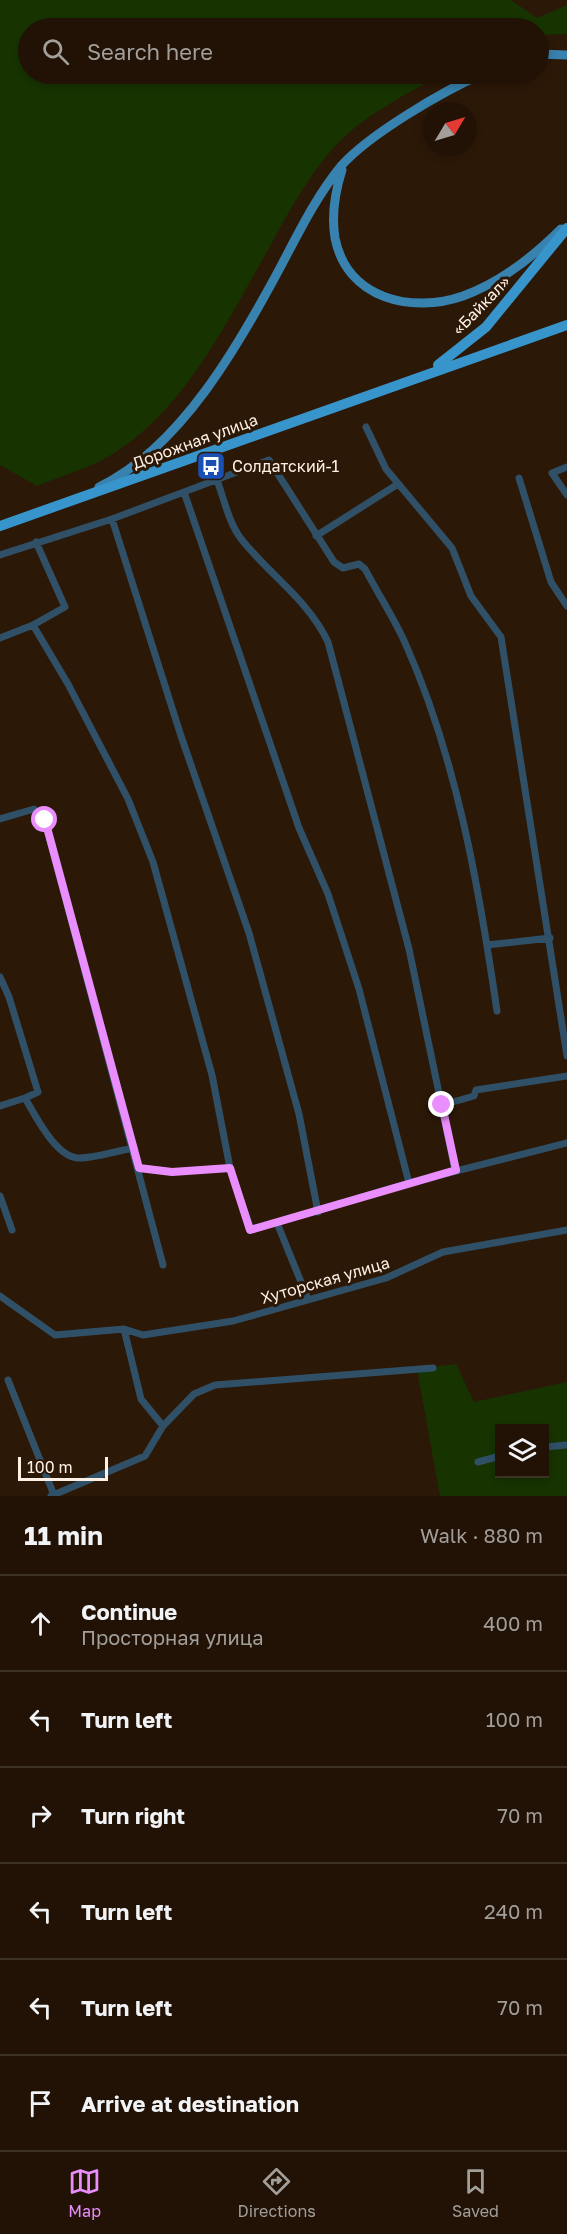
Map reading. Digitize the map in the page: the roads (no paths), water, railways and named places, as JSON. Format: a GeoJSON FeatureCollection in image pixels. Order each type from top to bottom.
{"type":"FeatureCollection","features":[{"type":"Feature","properties":{"kind":"highway","name":"«Байкал»"},"geometry":{"type":"LineString","coordinates":[[400,383],[444,362],[486,327],[548,255],[567,228]]}},
{"type":"Feature","properties":{"kind":"highway"},"geometry":{"type":"LineString","coordinates":[[400,383],[567,325]]}},
{"type":"Feature","properties":{"kind":"highway","name":"Дорожная улица"},"geometry":{"type":"LineString","coordinates":[[0,526],[400,383]]}},
{"type":"Feature","properties":{"kind":"main road"},"geometry":{"type":"LineString","coordinates":[[549,54],[567,55]]}},
{"type":"Feature","properties":{"kind":"main road"},"geometry":{"type":"LineString","coordinates":[[62,505],[126,472],[169,433],[204,393],[244,335],[308,215],[343,165],[374,138],[465,84]]}},
{"type":"Feature","properties":{"kind":"main road"},"geometry":{"type":"LineString","coordinates":[[343,165],[333,206],[335,238],[339,252],[361,282],[381,296],[399,303],[422,305],[443,302],[483,287],[544,246],[567,223]]}},
{"type":"Feature","properties":{"kind":"street"},"geometry":{"type":"LineString","coordinates":[[366,427],[386,469],[452,548],[471,596],[501,637],[567,1056]]}},
{"type":"Feature","properties":{"kind":"street"},"geometry":{"type":"LineString","coordinates":[[0,555],[112,519],[269,460],[316,536],[338,566],[343,568],[359,564],[365,569],[406,644],[434,719],[467,835],[488,945],[497,1011]]}},
{"type":"Feature","properties":{"kind":"street"},"geometry":{"type":"LineString","coordinates":[[567,467],[552,473],[567,495]]}},
{"type":"Feature","properties":{"kind":"street"},"geometry":{"type":"LineString","coordinates":[[519,478],[551,582],[567,606]]}},
{"type":"Feature","properties":{"kind":"street"},"geometry":{"type":"LineString","coordinates":[[217,480],[241,539],[307,608],[320,625],[328,642],[409,950],[456,1170]]}},
{"type":"Feature","properties":{"kind":"street"},"geometry":{"type":"LineString","coordinates":[[316,536],[398,484]]}},
{"type":"Feature","properties":{"kind":"street"},"geometry":{"type":"LineString","coordinates":[[184,492],[299,828],[328,894],[360,989],[409,1183]]}},
{"type":"Feature","properties":{"kind":"street"},"geometry":{"type":"LineString","coordinates":[[112,519],[249,933],[299,1114],[318,1212]]}},
{"type":"Feature","properties":{"kind":"street"},"geometry":{"type":"LineString","coordinates":[[0,638],[33,625],[65,607],[36,542]]}},
{"type":"Feature","properties":{"kind":"street"},"geometry":{"type":"LineString","coordinates":[[33,625],[68,684],[128,799],[153,862],[212,1075],[230,1168],[250,1230],[456,1170],[567,1143]]}},
{"type":"Feature","properties":{"kind":"street"},"geometry":{"type":"LineString","coordinates":[[0,819],[34,809],[45,820],[134,1148],[163,1265]]}},
{"type":"Feature","properties":{"kind":"street"},"geometry":{"type":"LineString","coordinates":[[488,945],[550,938]]}},
{"type":"Feature","properties":{"kind":"street"},"geometry":{"type":"LineString","coordinates":[[0,977],[9,997],[38,1092],[0,1106]]}},
{"type":"Feature","properties":{"kind":"street"},"geometry":{"type":"LineString","coordinates":[[442,1105],[474,1096],[476,1090],[567,1076]]}},
{"type":"Feature","properties":{"kind":"street"},"geometry":{"type":"LineString","coordinates":[[25,1098],[42,1127],[65,1155],[77,1159],[134,1148]]}},
{"type":"Feature","properties":{"kind":"street"},"geometry":{"type":"LineString","coordinates":[[139,1168],[172,1172],[230,1168]]}},
{"type":"Feature","properties":{"kind":"street"},"geometry":{"type":"LineString","coordinates":[[0,1196],[12,1230]]}},
{"type":"Feature","properties":{"kind":"street"},"geometry":{"type":"LineString","coordinates":[[277,1223],[308,1299]]}},
{"type":"Feature","properties":{"kind":"street","name":"Хуторская улица"},"geometry":{"type":"LineString","coordinates":[[0,1296],[55,1335],[124,1329],[143,1335],[233,1321],[387,1278],[443,1252],[567,1230]]}},
{"type":"Feature","properties":{"kind":"street"},"geometry":{"type":"LineString","coordinates":[[124,1329],[141,1399],[163,1426]]}},
{"type":"Feature","properties":{"kind":"street"},"geometry":{"type":"LineString","coordinates":[[8,1380],[53,1495],[145,1456],[163,1426],[194,1394],[215,1385],[433,1368]]}},
{"type":"Feature","properties":{"kind":"street"},"geometry":{"type":"LineString","coordinates":[[549,1447],[567,1445]]}},
{"type":"Feature","properties":{"kind":"street"},"geometry":{"type":"LineString","coordinates":[[478,1462],[495,1457]]}},
{"type":"Feature","properties":{"kind":"place","name":"Солдатский-1"},"geometry":{"type":"Point","coordinates":[211,466]}}]}
